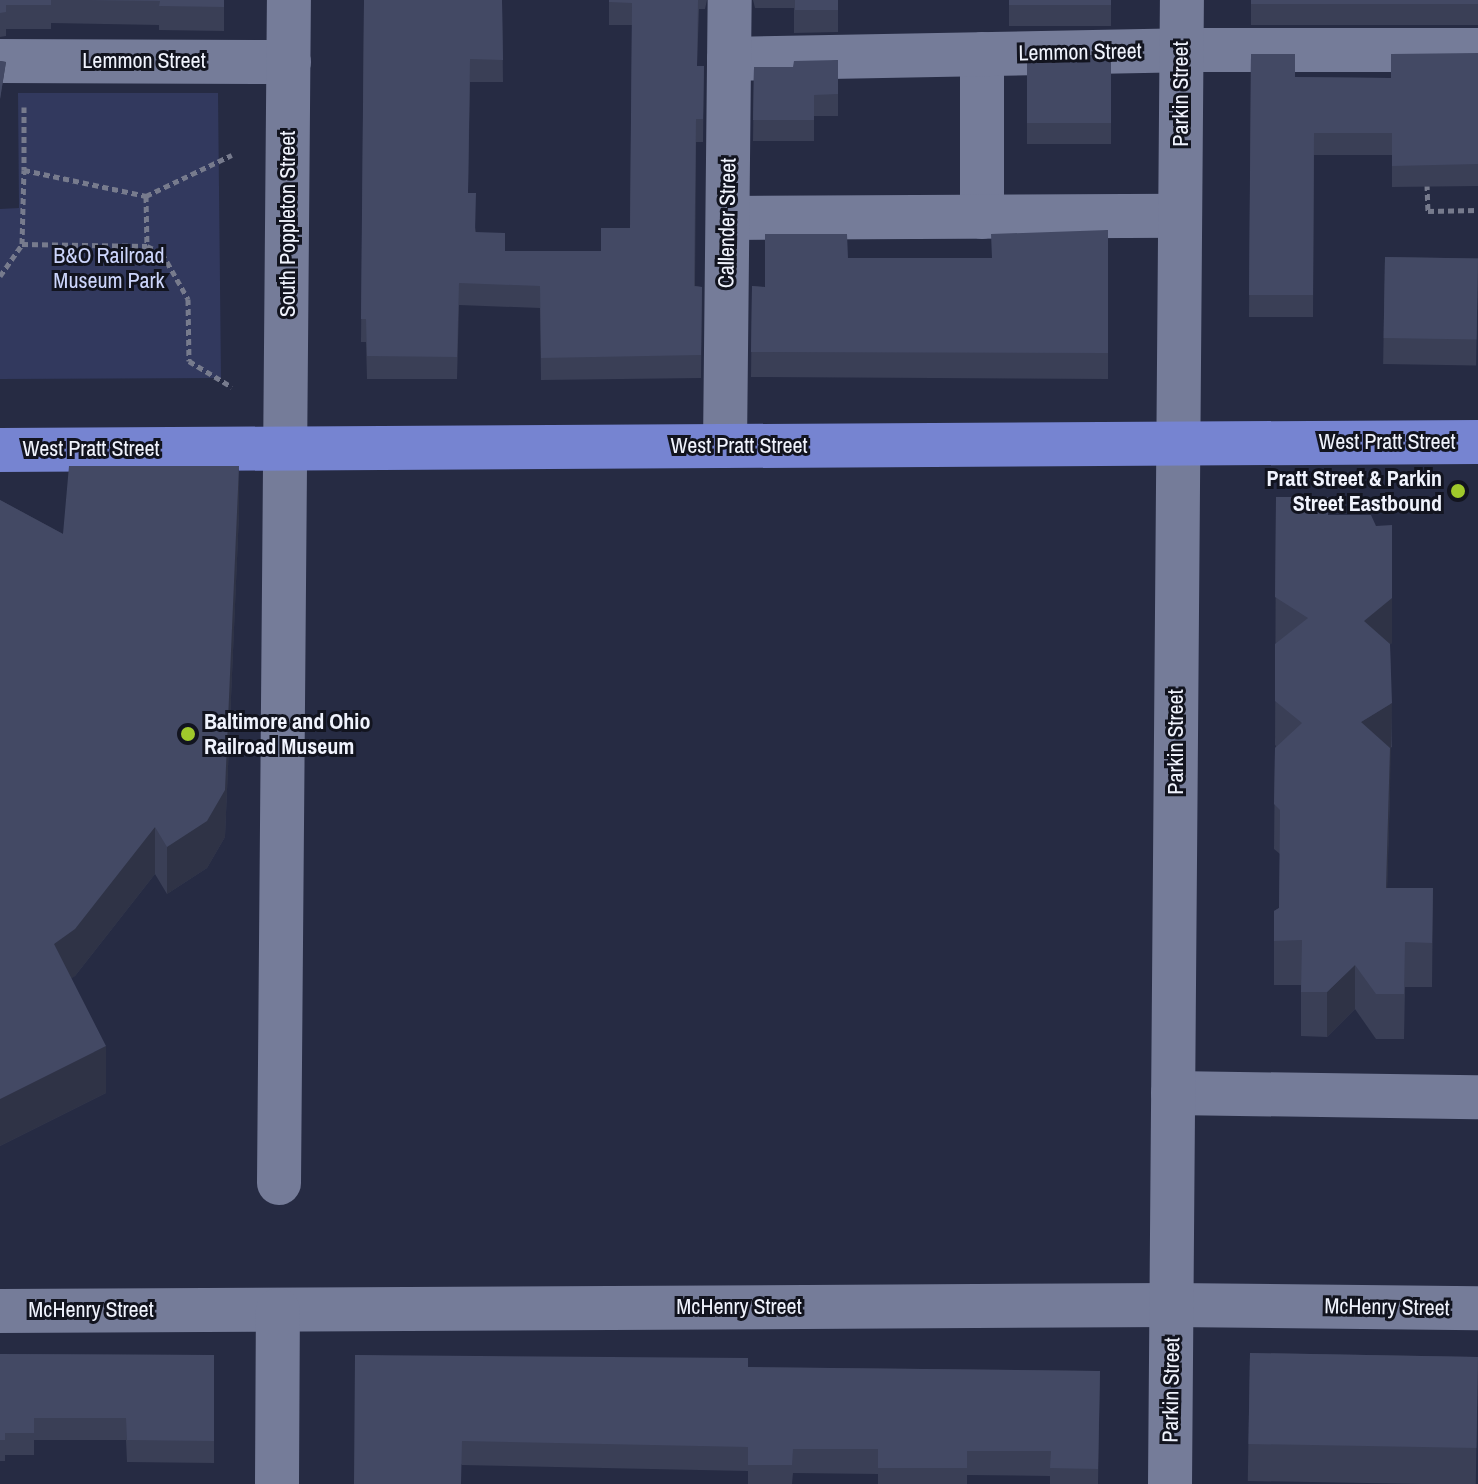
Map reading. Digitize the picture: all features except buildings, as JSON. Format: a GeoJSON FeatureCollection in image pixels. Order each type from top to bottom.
{"type":"FeatureCollection","features":[{"type":"Feature","properties":{"kind":"main road","name":"West Pratt Street"},"geometry":{"type":"LineString","coordinates":[[0,450],[1478,442]]}},
{"type":"Feature","properties":{"kind":"street","name":"South Poppleton Street"},"geometry":{"type":"LineString","coordinates":[[279,1183],[289,0]]}},
{"type":"Feature","properties":{"kind":"street","name":"Callender Street"},"geometry":{"type":"LineString","coordinates":[[725,446],[730,0]]}},
{"type":"Feature","properties":{"kind":"street","name":"Parkin Street"},"geometry":{"type":"LineString","coordinates":[[1170,1484],[1182,0]]}},
{"type":"Feature","properties":{"kind":"street","name":"Lemmon Street"},"geometry":{"type":"LineString","coordinates":[[729,59],[1182,50],[1478,50]]}},
{"type":"Feature","properties":{"kind":"street"},"geometry":{"type":"LineString","coordinates":[[982,54],[982,217]]}},
{"type":"Feature","properties":{"kind":"street","name":"Lemmon Street"},"geometry":{"type":"LineString","coordinates":[[0,61],[289,62]]}},
{"type":"Feature","properties":{"kind":"street"},"geometry":{"type":"LineString","coordinates":[[728,218],[1180,216]]}},
{"type":"Feature","properties":{"kind":"street"},"geometry":{"type":"LineString","coordinates":[[1173,1093],[1476,1097]]}},
{"type":"Feature","properties":{"kind":"street","name":"McHenry Street"},"geometry":{"type":"LineString","coordinates":[[0,1311],[1172,1305],[1478,1308]]}},
{"type":"Feature","properties":{"kind":"street"},"geometry":{"type":"LineString","coordinates":[[277,1484],[278,1310]]}},
{"type":"Feature","properties":{"kind":"path"},"geometry":{"type":"LineString","coordinates":[[0,276],[22,244],[24,102]]}},
{"type":"Feature","properties":{"kind":"path"},"geometry":{"type":"LineString","coordinates":[[24,170],[146,196],[232,155]]}},
{"type":"Feature","properties":{"kind":"path"},"geometry":{"type":"LineString","coordinates":[[1427,184],[1428,211],[1478,210]]}},
{"type":"Feature","properties":{"kind":"path"},"geometry":{"type":"LineString","coordinates":[[146,196],[147,246]]}},
{"type":"Feature","properties":{"kind":"path"},"geometry":{"type":"LineString","coordinates":[[22,244],[147,246],[162,253],[188,299],[189,361],[232,387]]}},
{"type":"Feature","properties":{"kind":"green space","name":"B&O Railroad Museum Park"},"geometry":{"type":"Polygon","coordinates":[[[18,93],[218,93],[221,378],[0,379],[0,209],[19,208],[18,93]]]}},
{"type":"Feature","properties":{"kind":"place","name":"Pratt Street & Parkin Street Eastbound"},"geometry":{"type":"Point","coordinates":[1458,491]}},
{"type":"Feature","properties":{"kind":"place","name":"Baltimore and Ohio Railroad Museum"},"geometry":{"type":"Point","coordinates":[188,734]}}]}
